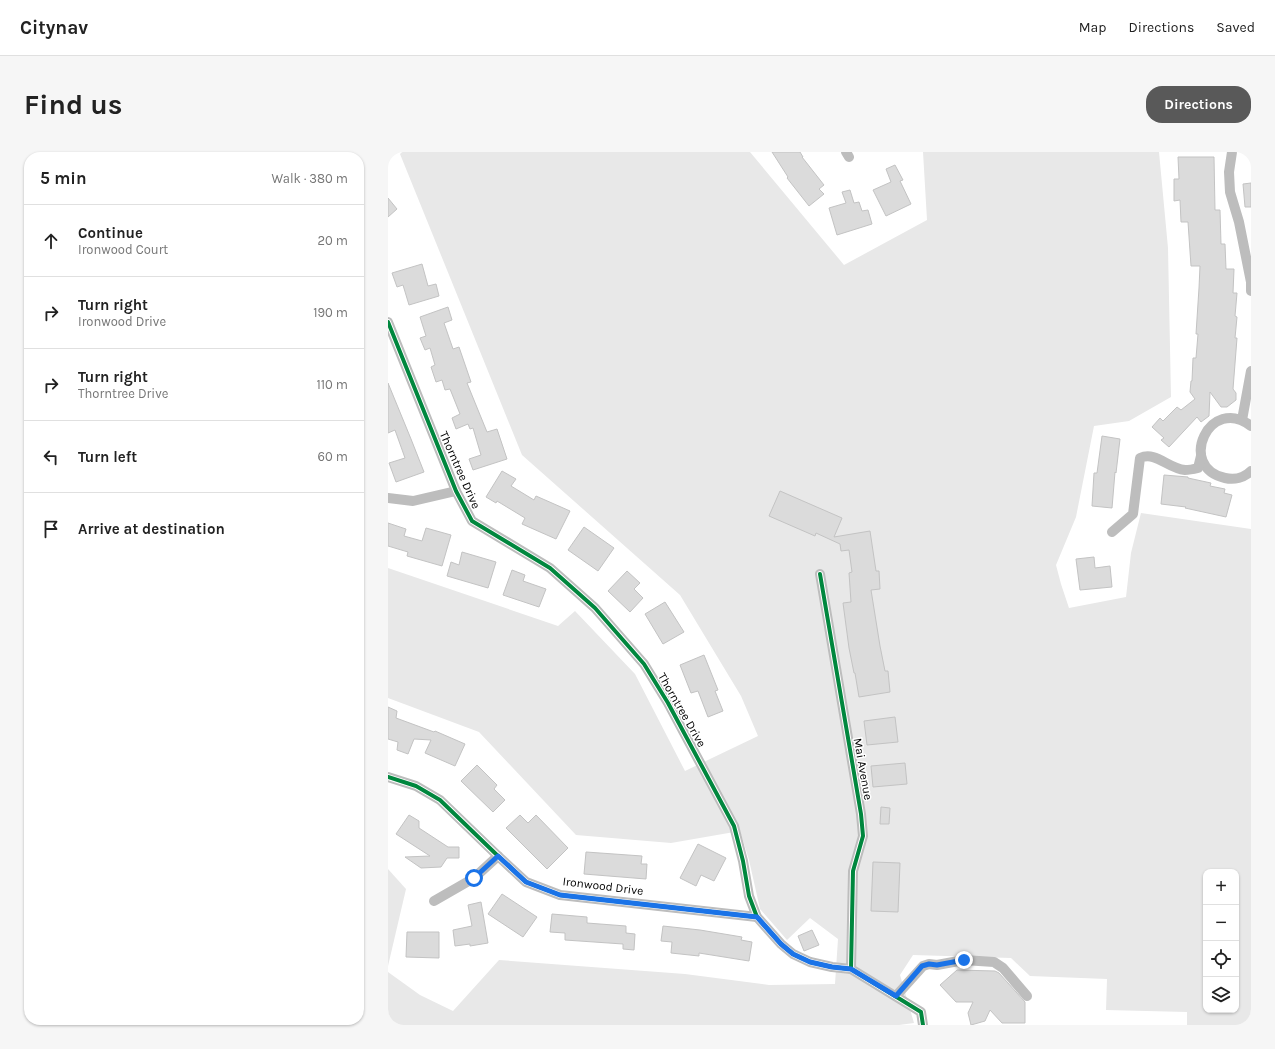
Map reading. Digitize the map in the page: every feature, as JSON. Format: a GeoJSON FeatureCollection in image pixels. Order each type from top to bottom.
{"type":"FeatureCollection","features":[{"type":"Feature","properties":{"kind":"street"},"geometry":{"type":"LineString","coordinates":[[1232,152],[1229,172],[1230,192],[1239,222],[1251,291]]}},
{"type":"Feature","properties":{"kind":"street","name":"Thorntree Drive"},"geometry":{"type":"LineString","coordinates":[[388,322],[456,491],[472,521],[550,568],[596,608],[644,664],[668,703],[734,826],[750,896],[757,917],[781,944],[793,954],[810,962],[832,967],[851,969],[921,1012],[923,1025]]}},
{"type":"Feature","properties":{"kind":"street"},"geometry":{"type":"LineString","coordinates":[[1242,420],[1251,371]]}},
{"type":"Feature","properties":{"kind":"street"},"geometry":{"type":"LineString","coordinates":[[1251,426],[1242,420],[1233,418],[1223,419],[1211,426],[1202,437],[1200,447],[1201,456],[1205,465],[1211,472],[1220,477],[1229,479],[1239,478],[1251,471]]}},
{"type":"Feature","properties":{"kind":"street"},"geometry":{"type":"LineString","coordinates":[[1112,532],[1133,514],[1140,458],[1146,455],[1154,456],[1166,464],[1178,469],[1187,470],[1198,468],[1201,456]]}},
{"type":"Feature","properties":{"kind":"street"},"geometry":{"type":"LineString","coordinates":[[388,498],[413,501],[456,491]]}},
{"type":"Feature","properties":{"kind":"street","name":"Mai Avenue"},"geometry":{"type":"LineString","coordinates":[[820,574],[861,814],[863,836],[853,871],[851,969]]}},
{"type":"Feature","properties":{"kind":"street","name":"Ironwood Drive"},"geometry":{"type":"LineString","coordinates":[[388,777],[416,786],[440,800],[526,882],[560,895],[757,917]]}},
{"type":"Feature","properties":{"kind":"street"},"geometry":{"type":"LineString","coordinates":[[434,900],[474,878],[498,856]]}},
{"type":"Feature","properties":{"kind":"street"},"geometry":{"type":"LineString","coordinates":[[896,996],[922,966],[964,960],[994,962],[1003,968],[1027,996]]}},
{"type":"Feature","properties":{"kind":"shaded area"},"geometry":{"type":"Polygon","coordinates":[[[402,152],[750,152],[844,265],[927,220],[923,152],[1159,152],[1168,248],[1171,397],[1129,421],[1094,426],[1076,517],[1056,565],[1069,608],[1126,597],[1131,553],[1141,513],[1251,529],[1251,1025],[1187,1025],[1187,1012],[1106,1010],[1107,979],[1030,976],[1011,958],[913,955],[900,975],[914,1023],[899,1025],[388,1025],[388,972],[420,995],[453,1011],[499,960],[685,974],[769,985],[835,984],[838,939],[810,918],[787,940],[760,909],[749,860],[740,831],[671,843],[576,835],[479,732],[388,698],[388,568],[558,626],[575,611],[635,674],[685,771],[758,736],[741,696],[680,595],[522,455],[400,154],[402,152]]]}},
{"type":"Feature","properties":{"kind":"shaded area"},"geometry":{"type":"Polygon","coordinates":[[[388,869],[406,889],[388,966],[388,869]]]}},
{"type":"Feature","properties":{"kind":"building"},"geometry":{"type":"Polygon","coordinates":[[[772,152],[800,152],[802,157],[824,185],[819,189],[824,194],[809,206],[787,178],[788,177],[772,152]]]}},
{"type":"Feature","properties":{"kind":"building"},"geometry":{"type":"Polygon","coordinates":[[[1178,157],[1214,157],[1215,210],[1220,210],[1221,244],[1225,244],[1226,269],[1234,269],[1233,293],[1237,293],[1235,338],[1237,338],[1233,389],[1236,393],[1236,400],[1227,407],[1221,407],[1210,392],[1209,416],[1201,422],[1197,417],[1169,447],[1161,440],[1164,438],[1152,427],[1160,418],[1163,421],[1177,407],[1181,410],[1195,399],[1190,392],[1193,358],[1196,358],[1198,334],[1196,334],[1200,266],[1191,266],[1188,222],[1181,222],[1180,200],[1174,201],[1174,179],[1179,179],[1178,157]]]}},
{"type":"Feature","properties":{"kind":"building"},"geometry":{"type":"Polygon","coordinates":[[[895,165],[903,180],[900,181],[911,204],[886,216],[873,190],[891,182],[886,169],[895,165]]]}},
{"type":"Feature","properties":{"kind":"building"},"geometry":{"type":"Polygon","coordinates":[[[1251,183],[1251,207],[1245,207],[1243,184],[1251,183]]]}},
{"type":"Feature","properties":{"kind":"building"},"geometry":{"type":"Polygon","coordinates":[[[850,190],[854,203],[859,202],[862,211],[868,210],[872,224],[837,235],[829,208],[846,203],[842,192],[850,190]]]}},
{"type":"Feature","properties":{"kind":"building"},"geometry":{"type":"Polygon","coordinates":[[[388,198],[397,209],[388,217],[388,198]]]}},
{"type":"Feature","properties":{"kind":"building"},"geometry":{"type":"Polygon","coordinates":[[[422,264],[428,286],[436,284],[439,296],[409,305],[403,285],[397,287],[392,273],[422,264]]]}},
{"type":"Feature","properties":{"kind":"building"},"geometry":{"type":"Polygon","coordinates":[[[448,307],[452,320],[444,323],[453,349],[459,347],[471,382],[467,383],[487,432],[497,429],[507,459],[473,470],[469,459],[481,455],[473,428],[470,429],[468,424],[456,429],[452,418],[460,414],[450,389],[445,390],[442,380],[436,382],[431,367],[435,365],[430,348],[425,350],[420,338],[426,336],[420,317],[448,307]]]}},
{"type":"Feature","properties":{"kind":"building"},"geometry":{"type":"Polygon","coordinates":[[[388,383],[424,472],[396,482],[389,463],[405,458],[395,430],[388,433],[388,383]]]}},
{"type":"Feature","properties":{"kind":"building"},"geometry":{"type":"Polygon","coordinates":[[[1102,436],[1120,439],[1112,508],[1092,506],[1094,473],[1097,473],[1102,436]]]}},
{"type":"Feature","properties":{"kind":"building"},"geometry":{"type":"Polygon","coordinates":[[[502,471],[516,479],[511,486],[534,500],[536,496],[570,511],[556,539],[522,524],[525,518],[497,501],[496,503],[486,497],[502,471]]]}},
{"type":"Feature","properties":{"kind":"building"},"geometry":{"type":"Polygon","coordinates":[[[1164,475],[1188,477],[1211,483],[1210,486],[1225,489],[1224,493],[1232,495],[1226,517],[1185,508],[1186,507],[1161,504],[1164,475]]]}},
{"type":"Feature","properties":{"kind":"building"},"geometry":{"type":"Polygon","coordinates":[[[780,491],[842,518],[834,537],[870,531],[876,571],[879,571],[880,589],[871,590],[885,671],[888,671],[890,692],[859,697],[849,648],[843,603],[851,602],[849,573],[852,572],[849,550],[841,551],[840,544],[816,533],[815,536],[769,516],[780,491]]]}},
{"type":"Feature","properties":{"kind":"building"},"geometry":{"type":"Polygon","coordinates":[[[388,523],[406,529],[404,536],[422,541],[426,528],[451,535],[442,566],[407,556],[408,552],[388,546],[388,523]]]}},
{"type":"Feature","properties":{"kind":"building"},"geometry":{"type":"Polygon","coordinates":[[[584,527],[614,548],[598,571],[568,550],[584,527]]]}},
{"type":"Feature","properties":{"kind":"building"},"geometry":{"type":"Polygon","coordinates":[[[462,552],[496,562],[488,588],[447,576],[451,562],[459,565],[462,552]]]}},
{"type":"Feature","properties":{"kind":"building"},"geometry":{"type":"Polygon","coordinates":[[[1094,557],[1095,568],[1110,566],[1112,587],[1080,590],[1076,559],[1094,557]]]}},
{"type":"Feature","properties":{"kind":"building"},"geometry":{"type":"Polygon","coordinates":[[[512,570],[525,575],[523,581],[546,589],[539,607],[503,595],[512,570]]]}},
{"type":"Feature","properties":{"kind":"building"},"geometry":{"type":"Polygon","coordinates":[[[627,571],[640,583],[634,589],[643,598],[630,612],[608,591],[627,571]]]}},
{"type":"Feature","properties":{"kind":"building"},"geometry":{"type":"Polygon","coordinates":[[[665,602],[684,632],[663,644],[645,614],[665,602]]]}},
{"type":"Feature","properties":{"kind":"building"},"geometry":{"type":"Polygon","coordinates":[[[704,655],[718,690],[715,691],[723,711],[708,717],[698,691],[691,693],[680,665],[704,655]]]}},
{"type":"Feature","properties":{"kind":"building"},"geometry":{"type":"Polygon","coordinates":[[[388,707],[397,711],[396,718],[434,732],[435,731],[465,744],[455,766],[425,753],[431,740],[414,739],[408,754],[397,750],[398,742],[388,739],[388,707]]]}},
{"type":"Feature","properties":{"kind":"building"},"geometry":{"type":"Polygon","coordinates":[[[895,717],[898,742],[867,745],[864,721],[895,717]]]}},
{"type":"Feature","properties":{"kind":"building"},"geometry":{"type":"Polygon","coordinates":[[[905,763],[907,784],[873,787],[871,766],[905,763]]]}},
{"type":"Feature","properties":{"kind":"building"},"geometry":{"type":"Polygon","coordinates":[[[477,765],[497,785],[494,789],[505,800],[493,812],[461,781],[477,765]]]}},
{"type":"Feature","properties":{"kind":"building"},"geometry":{"type":"Polygon","coordinates":[[[881,807],[890,808],[889,824],[880,824],[881,807]]]}},
{"type":"Feature","properties":{"kind":"building"},"geometry":{"type":"Polygon","coordinates":[[[409,815],[419,821],[419,828],[448,847],[459,847],[459,858],[447,858],[441,867],[421,868],[405,857],[430,856],[396,834],[409,815]]]}},
{"type":"Feature","properties":{"kind":"building"},"geometry":{"type":"Polygon","coordinates":[[[520,815],[528,823],[536,815],[568,848],[547,869],[506,828],[520,815]]]}},
{"type":"Feature","properties":{"kind":"building"},"geometry":{"type":"Polygon","coordinates":[[[698,844],[726,858],[714,881],[701,875],[696,886],[680,878],[698,844]]]}},
{"type":"Feature","properties":{"kind":"building"},"geometry":{"type":"Polygon","coordinates":[[[586,852],[642,856],[641,864],[647,864],[646,879],[584,874],[586,852]]]}},
{"type":"Feature","properties":{"kind":"building"},"geometry":{"type":"Polygon","coordinates":[[[873,862],[900,863],[898,912],[871,911],[873,862]]]}},
{"type":"Feature","properties":{"kind":"building"},"geometry":{"type":"Polygon","coordinates":[[[502,894],[537,917],[523,937],[488,914],[502,894]]]}},
{"type":"Feature","properties":{"kind":"building"},"geometry":{"type":"Polygon","coordinates":[[[481,902],[488,943],[470,946],[470,944],[455,946],[453,930],[472,926],[468,905],[481,902]]]}},
{"type":"Feature","properties":{"kind":"building"},"geometry":{"type":"Polygon","coordinates":[[[552,914],[587,917],[587,923],[626,926],[626,933],[635,934],[634,950],[623,949],[623,944],[565,940],[565,933],[550,932],[552,914]]]}},
{"type":"Feature","properties":{"kind":"building"},"geometry":{"type":"Polygon","coordinates":[[[663,926],[742,937],[741,940],[752,942],[749,961],[699,953],[699,956],[671,953],[672,942],[661,941],[663,926]]]}},
{"type":"Feature","properties":{"kind":"building"},"geometry":{"type":"Polygon","coordinates":[[[812,930],[819,945],[804,951],[798,936],[812,930]]]}},
{"type":"Feature","properties":{"kind":"building"},"geometry":{"type":"Polygon","coordinates":[[[407,932],[439,932],[439,958],[406,957],[407,932]]]}},
{"type":"Feature","properties":{"kind":"building"},"geometry":{"type":"Polygon","coordinates":[[[957,970],[995,971],[999,973],[1025,1002],[1025,1023],[1002,1023],[990,1010],[985,1021],[971,1025],[968,1013],[973,1002],[956,1002],[940,985],[957,970]]]}},
{"type":"Feature","properties":{"kind":"cycle path"},"geometry":{"type":"LineString","coordinates":[[388,322],[456,491],[472,521],[550,568],[595,608],[644,664],[668,703],[734,826],[743,861],[749,896],[757,917],[781,944],[793,954],[810,962],[832,967],[851,969],[921,1012],[923,1025]]}},
{"type":"Feature","properties":{"kind":"cycle path"},"geometry":{"type":"LineString","coordinates":[[820,574],[861,814],[863,836],[853,871],[851,969]]}},
{"type":"Feature","properties":{"kind":"cycle path"},"geometry":{"type":"LineString","coordinates":[[388,777],[416,786],[440,800],[526,882],[560,895],[757,917]]}},
{"type":"Feature","properties":{"kind":"route"},"geometry":{"type":"LineString","coordinates":[[474,878],[498,856],[526,882],[560,895],[757,917],[781,944],[793,954],[810,962],[832,967],[851,969],[896,996],[922,966],[929,964],[948,964],[964,960]]}}]}
